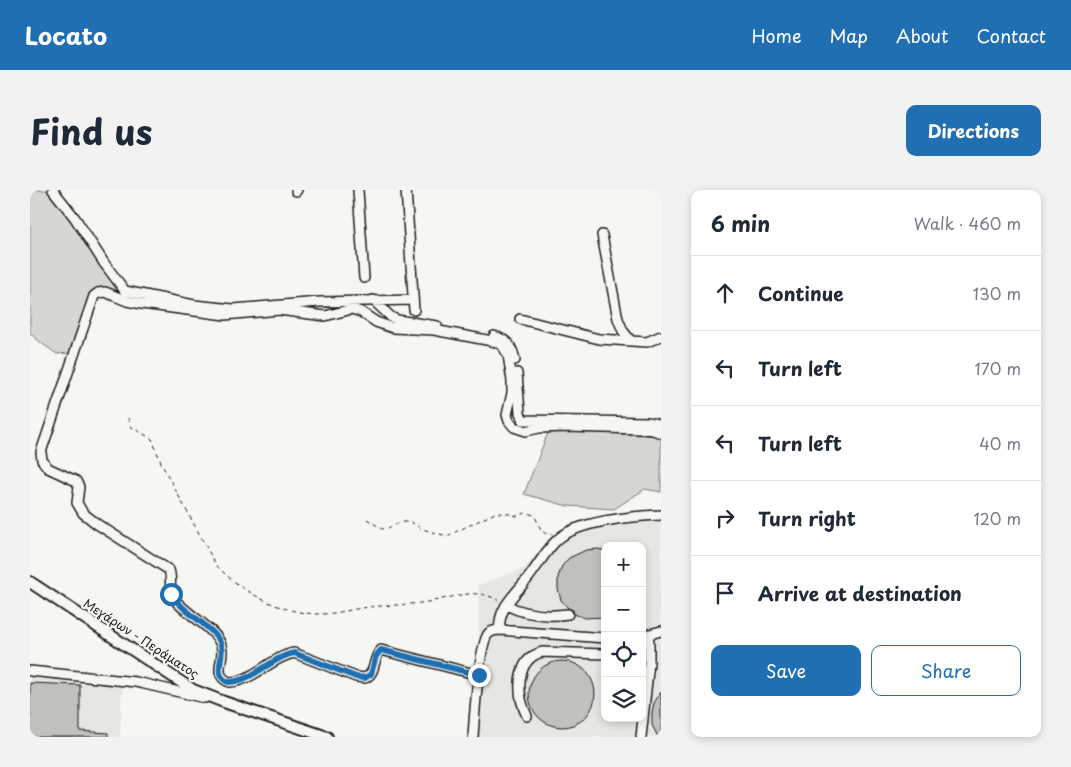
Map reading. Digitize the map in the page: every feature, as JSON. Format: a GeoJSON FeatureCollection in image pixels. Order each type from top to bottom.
{"type":"FeatureCollection","features":[{"type":"Feature","properties":{"kind":"main road","name":"Μεγάρων - Περάματος"},"geometry":{"type":"LineString","coordinates":[[30,582],[193,690],[327,737]]}},
{"type":"Feature","properties":{"kind":"street"},"geometry":{"type":"LineString","coordinates":[[53,190],[75,218],[125,291],[211,308],[233,310],[285,304],[413,300]]}},
{"type":"Feature","properties":{"kind":"street"},"geometry":{"type":"LineString","coordinates":[[358,190],[364,278]]}},
{"type":"Feature","properties":{"kind":"street"},"geometry":{"type":"LineString","coordinates":[[406,190],[414,310]]}},
{"type":"Feature","properties":{"kind":"street"},"geometry":{"type":"LineString","coordinates":[[602,235],[618,319],[630,341]]}},
{"type":"Feature","properties":{"kind":"street"},"geometry":{"type":"LineString","coordinates":[[479,675],[381,650],[376,656],[371,674],[365,678],[356,677],[294,653],[239,680],[228,682],[222,678],[219,670],[222,653],[220,642],[174,599],[170,590],[169,570],[89,518],[77,503],[78,487],[76,481],[48,468],[42,460],[41,452],[53,411],[94,296],[104,292],[142,304],[225,316],[279,310],[324,316],[352,309],[361,312],[376,322],[393,328],[434,330],[492,341],[502,346],[508,355],[512,393],[507,416],[514,427],[526,431],[539,428],[566,427],[643,429],[661,433]]}},
{"type":"Feature","properties":{"kind":"street"},"geometry":{"type":"LineString","coordinates":[[373,300],[391,317],[397,320],[505,340],[510,344],[515,358],[520,413],[524,420],[648,422],[661,425]]}},
{"type":"Feature","properties":{"kind":"street"},"geometry":{"type":"LineString","coordinates":[[520,319],[599,339],[647,342],[661,336]]}},
{"type":"Feature","properties":{"kind":"street"},"geometry":{"type":"LineString","coordinates":[[500,630],[499,622],[506,605],[562,535],[572,530],[624,518],[661,515]]}},
{"type":"Feature","properties":{"kind":"street"},"geometry":{"type":"LineString","coordinates":[[506,605],[523,613],[550,616],[568,614]]}},
{"type":"Feature","properties":{"kind":"street"},"geometry":{"type":"LineString","coordinates":[[472,737],[485,638],[489,633],[500,630],[601,638]]}},
{"type":"Feature","properties":{"kind":"street"},"geometry":{"type":"LineString","coordinates":[[646,636],[661,631]]}},
{"type":"Feature","properties":{"kind":"street"},"geometry":{"type":"LineString","coordinates":[[646,636],[661,640]]}},
{"type":"Feature","properties":{"kind":"street"},"geometry":{"type":"LineString","coordinates":[[527,716],[519,694],[520,680],[522,670],[535,654],[542,652],[601,654]]}},
{"type":"Feature","properties":{"kind":"street"},"geometry":{"type":"LineString","coordinates":[[30,671],[136,682],[224,702]]}},
{"type":"Feature","properties":{"kind":"street"},"geometry":{"type":"LineString","coordinates":[[641,737],[645,677]]}},
{"type":"Feature","properties":{"kind":"path"},"geometry":{"type":"LineString","coordinates":[[128,418],[130,426],[152,439],[162,465],[216,565],[229,578],[262,599],[294,611],[317,614],[430,602],[474,593],[490,596],[506,605]]}},
{"type":"Feature","properties":{"kind":"path"},"geometry":{"type":"LineString","coordinates":[[367,519],[382,529],[401,522],[411,522],[422,529],[447,536],[495,513],[500,512],[517,516],[526,513],[534,515],[541,531],[544,533],[562,535]]}},
{"type":"Feature","properties":{"kind":"shaded area"},"geometry":{"type":"Polygon","coordinates":[[[30,190],[50,190],[125,294],[107,287],[95,290],[91,295],[70,353],[57,354],[30,333],[30,190]]]}},
{"type":"Feature","properties":{"kind":"shaded area"},"geometry":{"type":"Polygon","coordinates":[[[549,430],[661,436],[661,492],[645,489],[614,509],[568,506],[524,494],[549,430]]]}},
{"type":"Feature","properties":{"kind":"shaded area"},"geometry":{"type":"Polygon","coordinates":[[[632,510],[661,515],[661,737],[475,737],[479,585],[525,568],[546,542],[570,523],[632,510]]]}},
{"type":"Feature","properties":{"kind":"shaded area"},"geometry":{"type":"Polygon","coordinates":[[[30,673],[122,681],[120,737],[30,737],[30,673]]]}},
{"type":"Feature","properties":{"kind":"building"},"geometry":{"type":"Polygon","coordinates":[[[586,550],[601,550],[601,617],[585,618],[574,614],[573,610],[568,608],[561,600],[558,589],[558,577],[562,566],[569,558],[586,550]]]}},
{"type":"Feature","properties":{"kind":"building"},"geometry":{"type":"Polygon","coordinates":[[[556,661],[568,661],[586,670],[593,681],[595,694],[593,707],[586,718],[575,725],[556,727],[543,722],[534,713],[529,700],[529,688],[534,675],[543,666],[556,661]]]}},
{"type":"Feature","properties":{"kind":"building"},"geometry":{"type":"Polygon","coordinates":[[[30,683],[80,685],[80,731],[108,733],[108,737],[30,737],[30,683]]]}},
{"type":"Feature","properties":{"kind":"building"},"geometry":{"type":"Polygon","coordinates":[[[661,692],[661,737],[658,737],[652,725],[652,712],[654,703],[661,692]]]}},
{"type":"Feature","properties":{"kind":"route"},"geometry":{"type":"LineString","coordinates":[[171,594],[174,599],[212,632],[220,642],[222,658],[219,670],[222,678],[228,682],[239,680],[294,653],[356,677],[365,678],[371,674],[376,656],[381,650],[479,675]]}}]}
